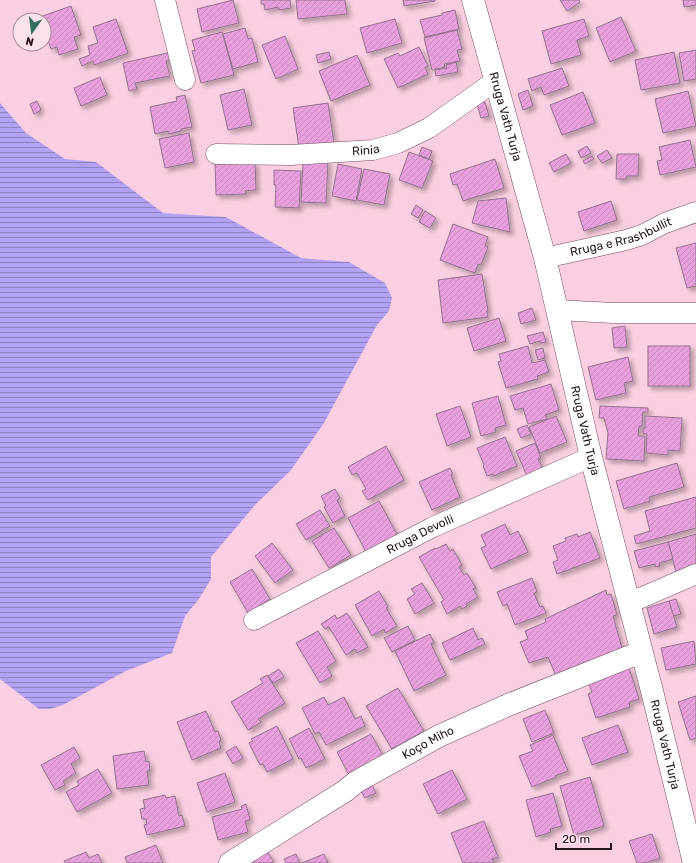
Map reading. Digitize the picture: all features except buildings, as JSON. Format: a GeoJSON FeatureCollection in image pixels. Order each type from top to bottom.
{"type":"FeatureCollection","features":[{"type":"Feature","properties":{"kind":"street"},"geometry":{"type":"LineString","coordinates":[[165,0],[185,80]]}},
{"type":"Feature","properties":{"kind":"street","name":"Rruga Vath Turja"},"geometry":{"type":"LineString","coordinates":[[473,0],[545,258],[591,457],[694,863]]}},
{"type":"Feature","properties":{"kind":"street","name":"Rinia"},"geometry":{"type":"LineString","coordinates":[[216,154],[291,155],[373,150],[398,143],[429,128],[496,81]]}},
{"type":"Feature","properties":{"kind":"street","name":"Rruga e Rrashbullit"},"geometry":{"type":"LineString","coordinates":[[545,258],[626,240],[696,212]]}},
{"type":"Feature","properties":{"kind":"street"},"geometry":{"type":"LineString","coordinates":[[557,310],[696,313]]}},
{"type":"Feature","properties":{"kind":"street","name":"Rruga Devolli"},"geometry":{"type":"LineString","coordinates":[[254,620],[433,527],[591,457]]}},
{"type":"Feature","properties":{"kind":"street"},"geometry":{"type":"LineString","coordinates":[[629,603],[696,574]]}},
{"type":"Feature","properties":{"kind":"street","name":"Koço Miho"},"geometry":{"type":"LineString","coordinates":[[230,863],[321,806],[356,782],[438,736],[508,705],[641,652]]}},
{"type":"Feature","properties":{"kind":"shaded area"},"geometry":{"type":"Polygon","coordinates":[[[0,103],[26,133],[65,159],[96,162],[163,213],[226,217],[301,258],[349,262],[385,283],[392,298],[389,311],[377,325],[324,423],[291,470],[256,504],[211,557],[211,579],[199,599],[185,616],[172,653],[126,671],[63,705],[50,709],[39,709],[0,679],[0,103]]]}}]}
